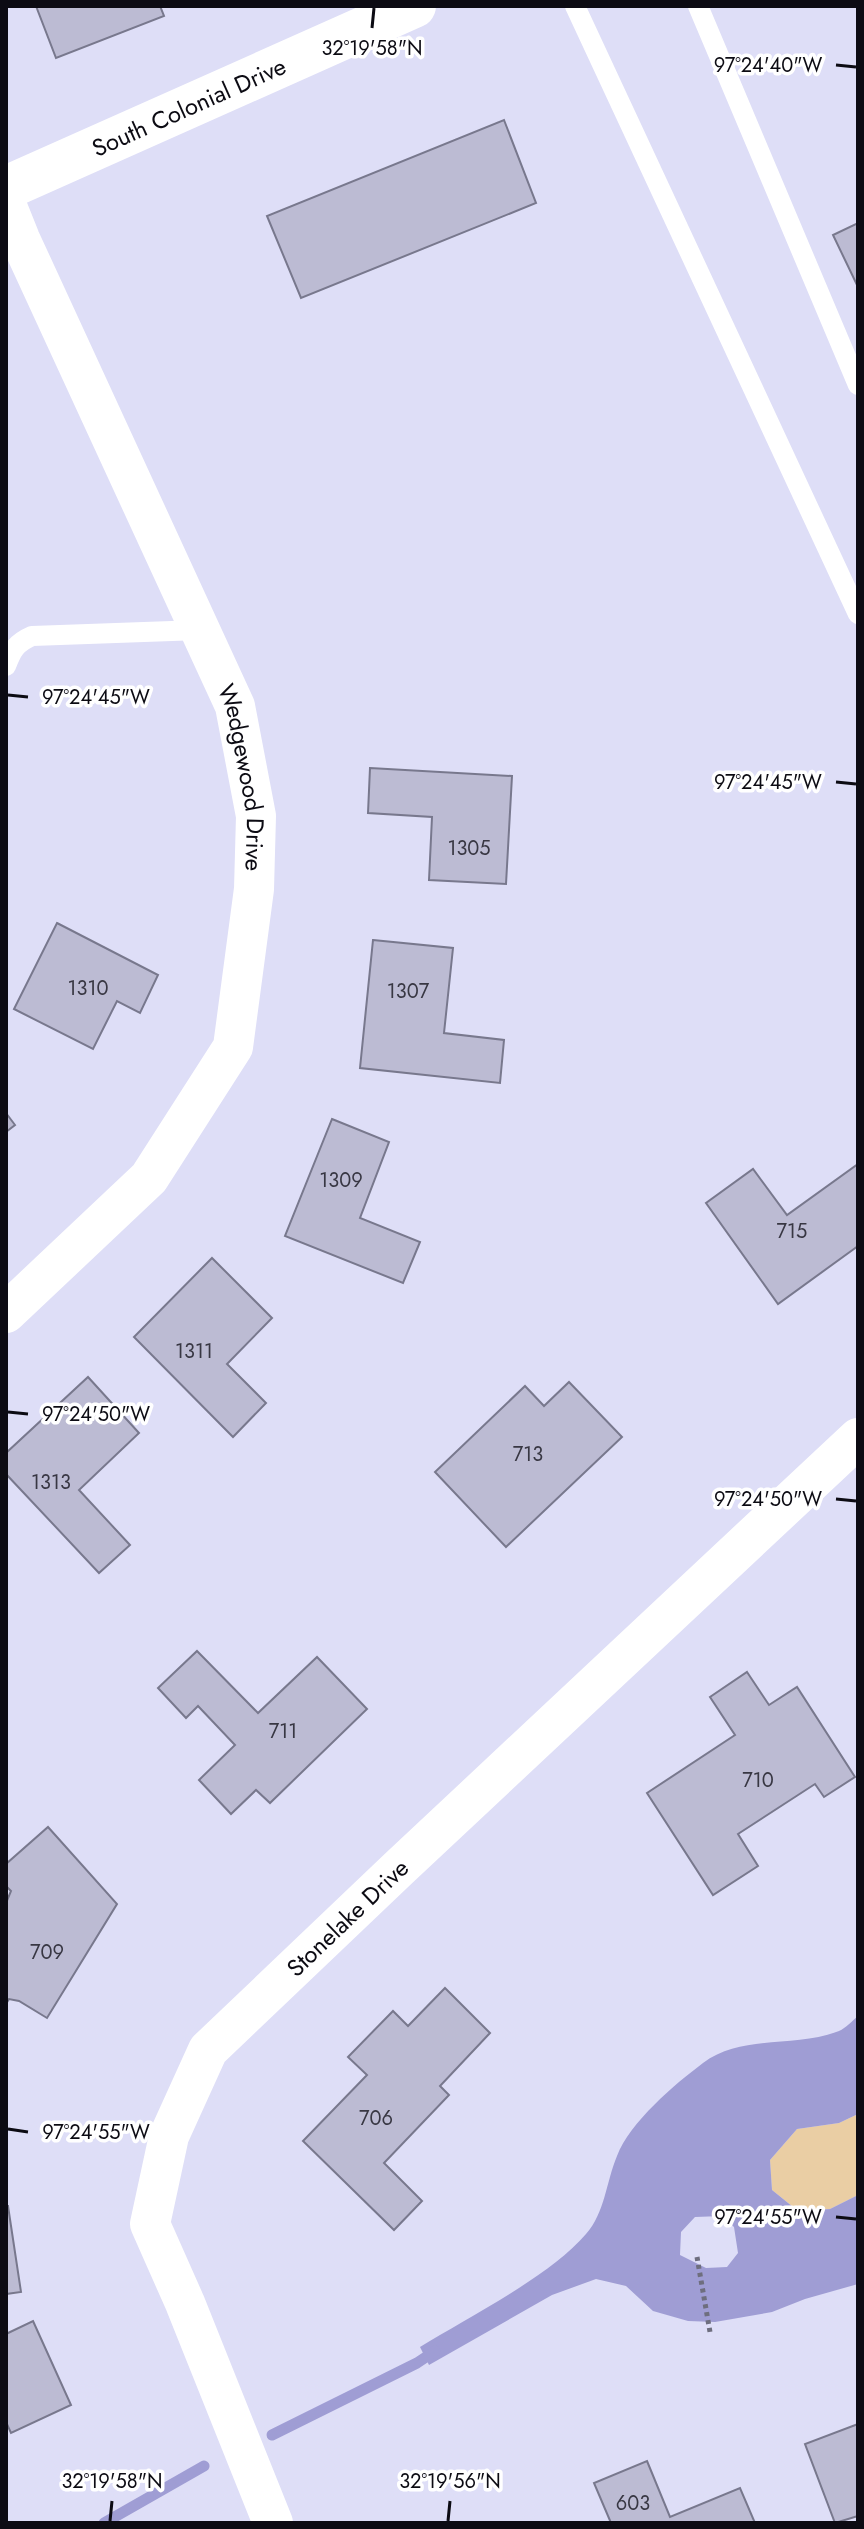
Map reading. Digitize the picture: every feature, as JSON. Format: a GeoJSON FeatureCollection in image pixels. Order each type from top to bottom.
{"type":"FeatureCollection","features":[{"type":"Feature","properties":{"kind":"street","name":"South Colonial Drive"},"geometry":{"type":"LineString","coordinates":[[6,188],[414,6]]}},
{"type":"Feature","properties":{"kind":"street","name":"Wedgewood Drive"},"geometry":{"type":"LineString","coordinates":[[6,204],[26,254],[235,706],[256,816],[254,889],[233,1047],[149,1178],[6,1313]]}},
{"type":"Feature","properties":{"kind":"street","name":"Stonelake Drive"},"geometry":{"type":"LineString","coordinates":[[273,2523],[150,2224],[169,2136],[208,2050],[858,1438]]}},
{"type":"Feature","properties":{"kind":"lane"},"geometry":{"type":"LineString","coordinates":[[575,6],[858,614]]}},
{"type":"Feature","properties":{"kind":"lane"},"geometry":{"type":"LineString","coordinates":[[698,6],[858,385]]}},
{"type":"Feature","properties":{"kind":"lane"},"geometry":{"type":"LineString","coordinates":[[6,666],[19,642],[32,636],[200,630]]}},
{"type":"Feature","properties":{"kind":"path"},"geometry":{"type":"LineString","coordinates":[[697,2257],[710,2332]]}},
{"type":"Feature","properties":{"kind":"shaded area"},"geometry":{"type":"Polygon","coordinates":[[[858,2114],[858,2195],[830,2209],[798,2211],[772,2190],[770,2160],[797,2129],[839,2123],[858,2114]]]}},
{"type":"Feature","properties":{"kind":"water"},"geometry":{"type":"Polygon","coordinates":[[[858,2016],[858,2114],[839,2123],[797,2129],[770,2160],[772,2190],[798,2211],[830,2209],[858,2195],[858,2284],[772,2312],[715,2322],[688,2321],[653,2311],[626,2286],[596,2279],[552,2295],[429,2365],[420,2347],[530,2280],[586,2234],[597,2217],[623,2143],[654,2105],[703,2063],[735,2048],[805,2039],[842,2030],[858,2016]],[[722,2216],[695,2217],[681,2232],[680,2255],[706,2268],[727,2267],[738,2253],[734,2227],[722,2216]]]}},
{"type":"Feature","properties":{"kind":"building"},"geometry":{"type":"Polygon","coordinates":[[[36,6],[160,6],[164,16],[56,58],[36,6]]]}},
{"type":"Feature","properties":{"kind":"building"},"geometry":{"type":"Polygon","coordinates":[[[504,120],[536,203],[301,298],[267,216],[504,120]]]}},
{"type":"Feature","properties":{"kind":"building"},"geometry":{"type":"Polygon","coordinates":[[[858,223],[858,287],[833,235],[858,223]]]}},
{"type":"Feature","properties":{"kind":"building"},"geometry":{"type":"Polygon","coordinates":[[[370,768],[512,776],[506,884],[429,880],[432,817],[368,813],[370,768]]]}},
{"type":"Feature","properties":{"kind":"building"},"geometry":{"type":"Polygon","coordinates":[[[57,923],[158,975],[140,1013],[117,1001],[93,1049],[14,1009],[57,923]]]}},
{"type":"Feature","properties":{"kind":"building"},"geometry":{"type":"Polygon","coordinates":[[[373,940],[453,948],[444,1033],[504,1040],[500,1083],[360,1068],[373,940]]]}},
{"type":"Feature","properties":{"kind":"building"},"geometry":{"type":"Polygon","coordinates":[[[6,1113],[15,1125],[6,1132],[6,1113]]]}},
{"type":"Feature","properties":{"kind":"building"},"geometry":{"type":"Polygon","coordinates":[[[332,1119],[389,1142],[360,1218],[420,1242],[403,1283],[285,1236],[332,1119]]]}},
{"type":"Feature","properties":{"kind":"building"},"geometry":{"type":"Polygon","coordinates":[[[858,1164],[858,1246],[778,1304],[706,1203],[753,1169],[787,1215],[858,1164]]]}},
{"type":"Feature","properties":{"kind":"building"},"geometry":{"type":"Polygon","coordinates":[[[212,1258],[272,1318],[227,1364],[266,1403],[233,1437],[134,1337],[212,1258]]]}},
{"type":"Feature","properties":{"kind":"building"},"geometry":{"type":"Polygon","coordinates":[[[88,1377],[139,1433],[79,1490],[130,1545],[99,1573],[6,1474],[6,1453],[88,1377]]]}},
{"type":"Feature","properties":{"kind":"building"},"geometry":{"type":"Polygon","coordinates":[[[569,1382],[622,1437],[506,1547],[435,1472],[525,1386],[544,1406],[569,1382]]]}},
{"type":"Feature","properties":{"kind":"building"},"geometry":{"type":"Polygon","coordinates":[[[197,1651],[258,1713],[317,1657],[367,1709],[270,1803],[256,1790],[231,1814],[199,1780],[235,1745],[198,1706],[186,1718],[158,1688],[197,1651]]]}},
{"type":"Feature","properties":{"kind":"building"},"geometry":{"type":"Polygon","coordinates":[[[747,1672],[769,1705],[797,1687],[855,1777],[824,1797],[815,1784],[738,1834],[758,1866],[713,1895],[647,1793],[735,1735],[710,1697],[747,1672]]]}},
{"type":"Feature","properties":{"kind":"building"},"geometry":{"type":"Polygon","coordinates":[[[48,1827],[117,1904],[47,2018],[19,2001],[9,1999],[6,2004],[6,1903],[11,1891],[6,1886],[6,1864],[48,1827]]]}},
{"type":"Feature","properties":{"kind":"building"},"geometry":{"type":"Polygon","coordinates":[[[445,1988],[490,2033],[440,2086],[449,2095],[384,2163],[422,2201],[394,2230],[303,2141],[367,2075],[348,2057],[393,2011],[408,2026],[445,1988]]]}},
{"type":"Feature","properties":{"kind":"building"},"geometry":{"type":"Polygon","coordinates":[[[6,2206],[21,2292],[6,2294],[6,2206]]]}},
{"type":"Feature","properties":{"kind":"building"},"geometry":{"type":"Polygon","coordinates":[[[33,2321],[71,2405],[11,2433],[6,2422],[6,2334],[33,2321]]]}},
{"type":"Feature","properties":{"kind":"building"},"geometry":{"type":"Polygon","coordinates":[[[858,2424],[858,2516],[835,2523],[805,2444],[858,2424]]]}},
{"type":"Feature","properties":{"kind":"building"},"geometry":{"type":"Polygon","coordinates":[[[647,2461],[670,2517],[740,2488],[755,2523],[611,2523],[594,2483],[647,2461]]]}},
{"type":"Feature","properties":{"kind":"waterway"},"geometry":{"type":"LineString","coordinates":[[272,2435],[417,2363],[435,2351]]}},
{"type":"Feature","properties":{"kind":"waterway"},"geometry":{"type":"LineString","coordinates":[[104,2523],[204,2466]]}}]}
